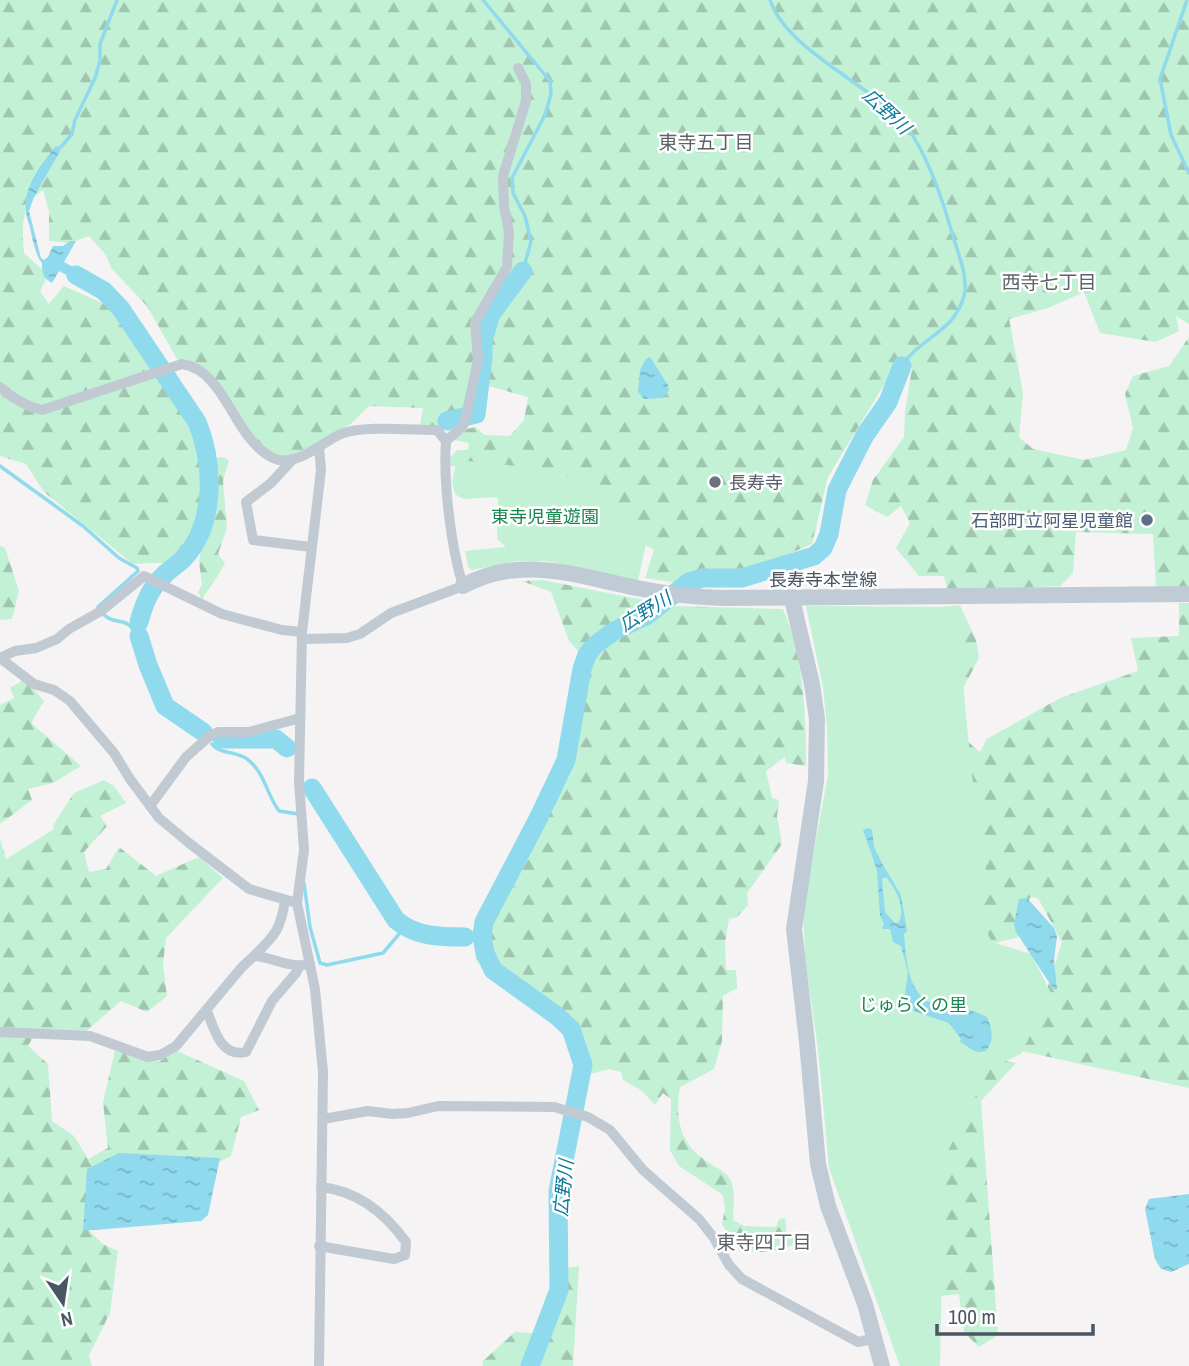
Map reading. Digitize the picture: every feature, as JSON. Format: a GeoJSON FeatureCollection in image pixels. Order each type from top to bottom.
{"type":"FeatureCollection","features":[{"type":"Feature","properties":{"kind":"street"},"geometry":{"type":"LineString","coordinates":[[446,441],[463,426],[467,412],[478,360],[475,322],[507,267],[509,232],[504,206],[503,176],[526,101],[526,84],[518,68]]}},
{"type":"Feature","properties":{"kind":"street"},"geometry":{"type":"LineString","coordinates":[[0,387],[14,399],[42,410],[182,364],[202,372],[214,383],[255,445],[275,460],[293,459],[344,432],[437,430],[446,441],[445,460],[455,562],[463,586],[391,613],[360,634],[347,638],[302,636],[222,614],[144,576],[101,611],[57,639],[0,658],[34,684],[54,691],[70,701],[114,753],[159,818],[249,889],[297,903]]}},
{"type":"Feature","properties":{"kind":"street"},"geometry":{"type":"LineString","coordinates":[[319,447],[321,470],[302,636],[299,782],[304,850],[297,903],[304,966],[320,1019],[323,1119],[319,1366]]}},
{"type":"Feature","properties":{"kind":"street"},"geometry":{"type":"LineString","coordinates":[[293,459],[271,483],[246,502],[253,540],[312,547]]}},
{"type":"Feature","properties":{"kind":"street","name":"長寿寺本堂線"},"geometry":{"type":"LineString","coordinates":[[463,586],[475,579],[504,571],[537,568],[690,597],[792,599],[1189,594]]}},
{"type":"Feature","properties":{"kind":"street"},"geometry":{"type":"LineString","coordinates":[[792,599],[812,684],[817,719],[816,781],[794,929],[818,1164],[828,1206],[876,1338],[882,1366]]}},
{"type":"Feature","properties":{"kind":"street"},"geometry":{"type":"LineString","coordinates":[[150,806],[186,757],[211,735],[218,732],[249,732],[300,718]]}},
{"type":"Feature","properties":{"kind":"street"},"geometry":{"type":"LineString","coordinates":[[0,1032],[90,1036],[148,1057],[160,1055],[176,1046],[242,967],[276,934],[285,901]]}},
{"type":"Feature","properties":{"kind":"street"},"geometry":{"type":"LineString","coordinates":[[254,956],[264,956],[283,965],[304,966]]}},
{"type":"Feature","properties":{"kind":"street"},"geometry":{"type":"LineString","coordinates":[[207,1011],[218,1039],[226,1049],[242,1054],[246,1052],[272,1001],[304,966]]}},
{"type":"Feature","properties":{"kind":"street"},"geometry":{"type":"LineString","coordinates":[[323,1119],[368,1111],[408,1114],[438,1106],[554,1107],[588,1117],[610,1130],[643,1170],[699,1219],[714,1238],[729,1265],[742,1279],[858,1342],[876,1338]]}},
{"type":"Feature","properties":{"kind":"street"},"geometry":{"type":"LineString","coordinates":[[319,1246],[394,1259],[405,1255],[406,1242],[372,1205],[341,1191],[321,1187]]}},
{"type":"Feature","properties":{"kind":"green space"},"geometry":{"type":"Polygon","coordinates":[[[0,0],[1189,0],[1189,324],[1176,316],[1179,331],[1156,342],[1100,333],[1084,292],[1048,308],[1009,319],[1023,393],[1019,437],[1033,449],[1084,460],[1126,450],[1133,428],[1125,394],[1133,376],[1169,366],[1189,337],[1189,588],[1156,588],[1153,534],[1076,532],[1073,573],[1060,586],[948,592],[944,576],[919,576],[896,548],[910,523],[901,506],[887,517],[865,505],[873,480],[904,437],[912,368],[902,362],[882,388],[828,477],[812,544],[736,576],[672,582],[645,578],[654,550],[505,469],[449,466],[447,461],[457,450],[468,450],[469,443],[453,440],[463,430],[475,427],[485,435],[510,436],[524,420],[528,397],[485,385],[480,408],[450,428],[420,426],[423,408],[369,406],[352,423],[297,456],[274,457],[251,435],[199,375],[177,359],[147,306],[112,269],[105,254],[89,236],[70,243],[49,241],[49,212],[43,190],[35,196],[26,210],[23,226],[24,253],[48,275],[40,291],[49,304],[64,286],[104,304],[134,334],[158,379],[177,399],[199,434],[206,461],[222,457],[229,460],[223,481],[227,528],[218,554],[225,563],[202,599],[198,592],[202,585],[199,561],[204,531],[175,562],[133,564],[44,492],[26,464],[0,456],[0,0]]]}},
{"type":"Feature","properties":{"kind":"green space","name":"東寺児童遊園"},"geometry":{"type":"Polygon","coordinates":[[[457,460],[546,469],[602,486],[647,539],[638,581],[548,561],[517,561],[472,570],[468,567],[465,551],[506,547],[497,539],[498,497],[463,499],[455,494],[452,482],[457,460]]]}},
{"type":"Feature","properties":{"kind":"green space"},"geometry":{"type":"Polygon","coordinates":[[[0,546],[5,548],[19,591],[12,619],[0,620],[0,546]]]}},
{"type":"Feature","properties":{"kind":"green space"},"geometry":{"type":"Polygon","coordinates":[[[542,580],[674,606],[783,609],[800,666],[806,766],[786,763],[785,757],[766,771],[772,798],[779,800],[777,816],[782,844],[747,893],[748,905],[737,917],[729,919],[725,943],[726,970],[736,970],[737,988],[723,996],[722,1041],[714,1069],[680,1087],[678,1108],[681,1128],[689,1146],[726,1174],[731,1181],[734,1197],[733,1220],[744,1226],[776,1227],[779,1219],[785,1218],[787,1237],[800,1239],[792,1245],[763,1252],[742,1250],[723,1243],[729,1236],[722,1224],[725,1209],[723,1195],[679,1166],[670,1150],[671,1099],[663,1093],[655,1105],[641,1090],[623,1080],[621,1072],[609,1069],[587,1075],[584,1050],[568,1020],[538,992],[519,984],[494,980],[476,960],[475,922],[558,766],[578,651],[569,641],[551,592],[522,581],[542,580]]]}},
{"type":"Feature","properties":{"kind":"green space"},"geometry":{"type":"Polygon","coordinates":[[[1179,603],[1189,603],[1189,1088],[1013,1049],[1044,999],[1062,942],[1038,898],[1030,897],[1019,937],[983,946],[907,611],[960,605],[976,640],[979,658],[958,698],[961,736],[980,752],[987,739],[1060,698],[1138,671],[1131,638],[1179,636],[1179,603]]]}},
{"type":"Feature","properties":{"kind":"green space","name":"じゅらくの里"},"geometry":{"type":"Polygon","coordinates":[[[806,606],[956,607],[971,768],[987,880],[978,915],[992,942],[1031,954],[1051,993],[1021,1054],[989,1069],[944,1159],[940,1366],[900,1366],[829,1168],[818,1049],[805,959],[803,908],[828,775],[827,728],[823,687],[806,606]]]}},
{"type":"Feature","properties":{"kind":"green space"},"geometry":{"type":"Polygon","coordinates":[[[25,679],[44,701],[31,723],[81,766],[53,783],[28,789],[32,800],[0,824],[0,705],[14,698],[10,688],[25,679]]]}},
{"type":"Feature","properties":{"kind":"green space"},"geometry":{"type":"Polygon","coordinates":[[[104,780],[114,786],[126,803],[100,816],[107,826],[84,852],[89,872],[106,869],[119,847],[156,876],[199,857],[223,878],[166,938],[163,963],[167,996],[147,1012],[121,1001],[85,1032],[35,1034],[28,1046],[48,1064],[52,1121],[74,1136],[88,1159],[108,1148],[103,1102],[115,1051],[159,1062],[175,1050],[244,1081],[259,1110],[241,1117],[231,1156],[88,1230],[103,1244],[118,1251],[110,1313],[89,1355],[92,1366],[0,1366],[0,839],[6,859],[53,830],[74,793],[104,780]]]}},
{"type":"Feature","properties":{"kind":"green space"},"geometry":{"type":"Polygon","coordinates":[[[978,1056],[1016,1063],[981,1101],[998,1335],[979,1347],[964,1332],[959,1294],[932,1297],[933,1170],[978,1056]]]}},
{"type":"Feature","properties":{"kind":"green space"},"geometry":{"type":"Polygon","coordinates":[[[579,1266],[573,1366],[483,1366],[482,1362],[515,1332],[533,1333],[553,1297],[554,1270],[579,1266]]]}},
{"type":"Feature","properties":{"kind":"water"},"geometry":{"type":"Polygon","coordinates":[[[56,146],[61,147],[60,151],[29,211],[41,258],[44,260],[48,257],[53,246],[63,246],[70,241],[76,241],[64,262],[101,283],[96,291],[59,271],[52,283],[49,281],[44,275],[34,244],[26,214],[27,193],[30,184],[56,146]]]}},
{"type":"Feature","properties":{"kind":"water"},"geometry":{"type":"Polygon","coordinates":[[[650,357],[668,385],[669,390],[663,398],[644,399],[638,392],[640,370],[650,357]]]}},
{"type":"Feature","properties":{"kind":"water"},"geometry":{"type":"Polygon","coordinates":[[[863,830],[872,830],[874,847],[901,895],[907,931],[904,934],[907,961],[915,987],[926,1001],[974,1011],[987,1017],[992,1034],[986,1051],[972,1050],[960,1042],[961,1039],[949,1023],[916,1012],[908,1005],[905,994],[908,972],[901,946],[893,942],[890,929],[882,927],[884,924],[880,915],[877,870],[863,830]],[[886,877],[882,879],[885,912],[898,923],[901,906],[897,893],[886,877]]]}},
{"type":"Feature","properties":{"kind":"water"},"geometry":{"type":"Polygon","coordinates":[[[1027,898],[1054,928],[1057,936],[1054,960],[1057,989],[1054,990],[1016,932],[1014,924],[1019,899],[1027,898]]]}},
{"type":"Feature","properties":{"kind":"water"},"geometry":{"type":"Polygon","coordinates":[[[119,1153],[220,1158],[208,1215],[201,1221],[83,1231],[87,1169],[119,1153]]]}},
{"type":"Feature","properties":{"kind":"water"},"geometry":{"type":"Polygon","coordinates":[[[1189,1194],[1189,1264],[1171,1272],[1161,1269],[1155,1259],[1145,1209],[1149,1199],[1189,1194]]]}},
{"type":"Feature","properties":{"kind":"waterway"},"geometry":{"type":"LineString","coordinates":[[61,147],[72,134],[75,120],[95,78],[100,61],[100,44],[117,0]]}},
{"type":"Feature","properties":{"kind":"waterway"},"geometry":{"type":"LineString","coordinates":[[483,0],[550,81],[551,94],[545,115],[512,178],[513,193],[525,216],[531,241],[523,271]]}},
{"type":"Feature","properties":{"kind":"waterway","name":"広野川"},"geometry":{"type":"LineString","coordinates":[[770,0],[778,17],[807,48],[880,102],[905,125],[937,186],[962,264],[964,296],[953,318],[909,356],[902,366]]}},
{"type":"Feature","properties":{"kind":"waterway"},"geometry":{"type":"LineString","coordinates":[[1187,0],[1160,79],[1171,135],[1189,173]]}},
{"type":"Feature","properties":{"kind":"waterway"},"geometry":{"type":"LineString","coordinates":[[447,421],[476,414],[483,340],[491,314],[523,271]]}},
{"type":"Feature","properties":{"kind":"waterway"},"geometry":{"type":"LineString","coordinates":[[76,275],[104,291],[121,309],[197,422],[207,455],[209,492],[202,527],[185,557],[164,575],[151,591],[139,622]]}},
{"type":"Feature","properties":{"kind":"waterway","name":"広野川"},"geometry":{"type":"LineString","coordinates":[[530,1366],[559,1290],[558,1191],[583,1065],[571,1029],[493,970],[485,953],[482,936],[484,922],[566,760],[582,669],[587,655],[614,631],[646,616],[689,582],[703,578],[742,578],[814,556],[823,548],[829,534],[837,490],[865,435],[888,402],[902,366]]}},
{"type":"Feature","properties":{"kind":"waterway"},"geometry":{"type":"LineString","coordinates":[[0,466],[83,526],[119,558],[137,568],[138,571],[98,607],[107,617],[131,627],[140,655],[145,657]]}},
{"type":"Feature","properties":{"kind":"waterway"},"geometry":{"type":"LineString","coordinates":[[139,636],[165,706],[203,732]]}},
{"type":"Feature","properties":{"kind":"waterway"},"geometry":{"type":"LineString","coordinates":[[222,739],[276,739],[287,748]]}},
{"type":"Feature","properties":{"kind":"waterway"},"geometry":{"type":"LineString","coordinates":[[212,744],[247,759],[257,770],[279,811],[298,814]]}},
{"type":"Feature","properties":{"kind":"waterway"},"geometry":{"type":"LineString","coordinates":[[312,788],[396,920],[420,933],[465,937]]}},
{"type":"Feature","properties":{"kind":"waterway"},"geometry":{"type":"LineString","coordinates":[[304,883],[310,927],[320,963],[327,965],[383,953],[405,927]]}},
{"type":"Feature","properties":{"kind":"waterway","name":"広野川"},"geometry":{"type":"LineString","coordinates":[[477,937],[482,936]]}},
{"type":"Feature","properties":{"kind":"place","name":"長寿寺"},"geometry":{"type":"Point","coordinates":[715,482]}},
{"type":"Feature","properties":{"kind":"place","name":"石部町立阿星児童館"},"geometry":{"type":"Point","coordinates":[1147,520]}},
{"type":"Feature","properties":{"kind":"district","name":"東寺五丁目"},"geometry":{"type":"Point","coordinates":[706,142]}},
{"type":"Feature","properties":{"kind":"district","name":"西寺七丁目"},"geometry":{"type":"Point","coordinates":[1049,282]}},
{"type":"Feature","properties":{"kind":"district","name":"東寺四丁目"},"geometry":{"type":"Point","coordinates":[764,1242]}}]}
